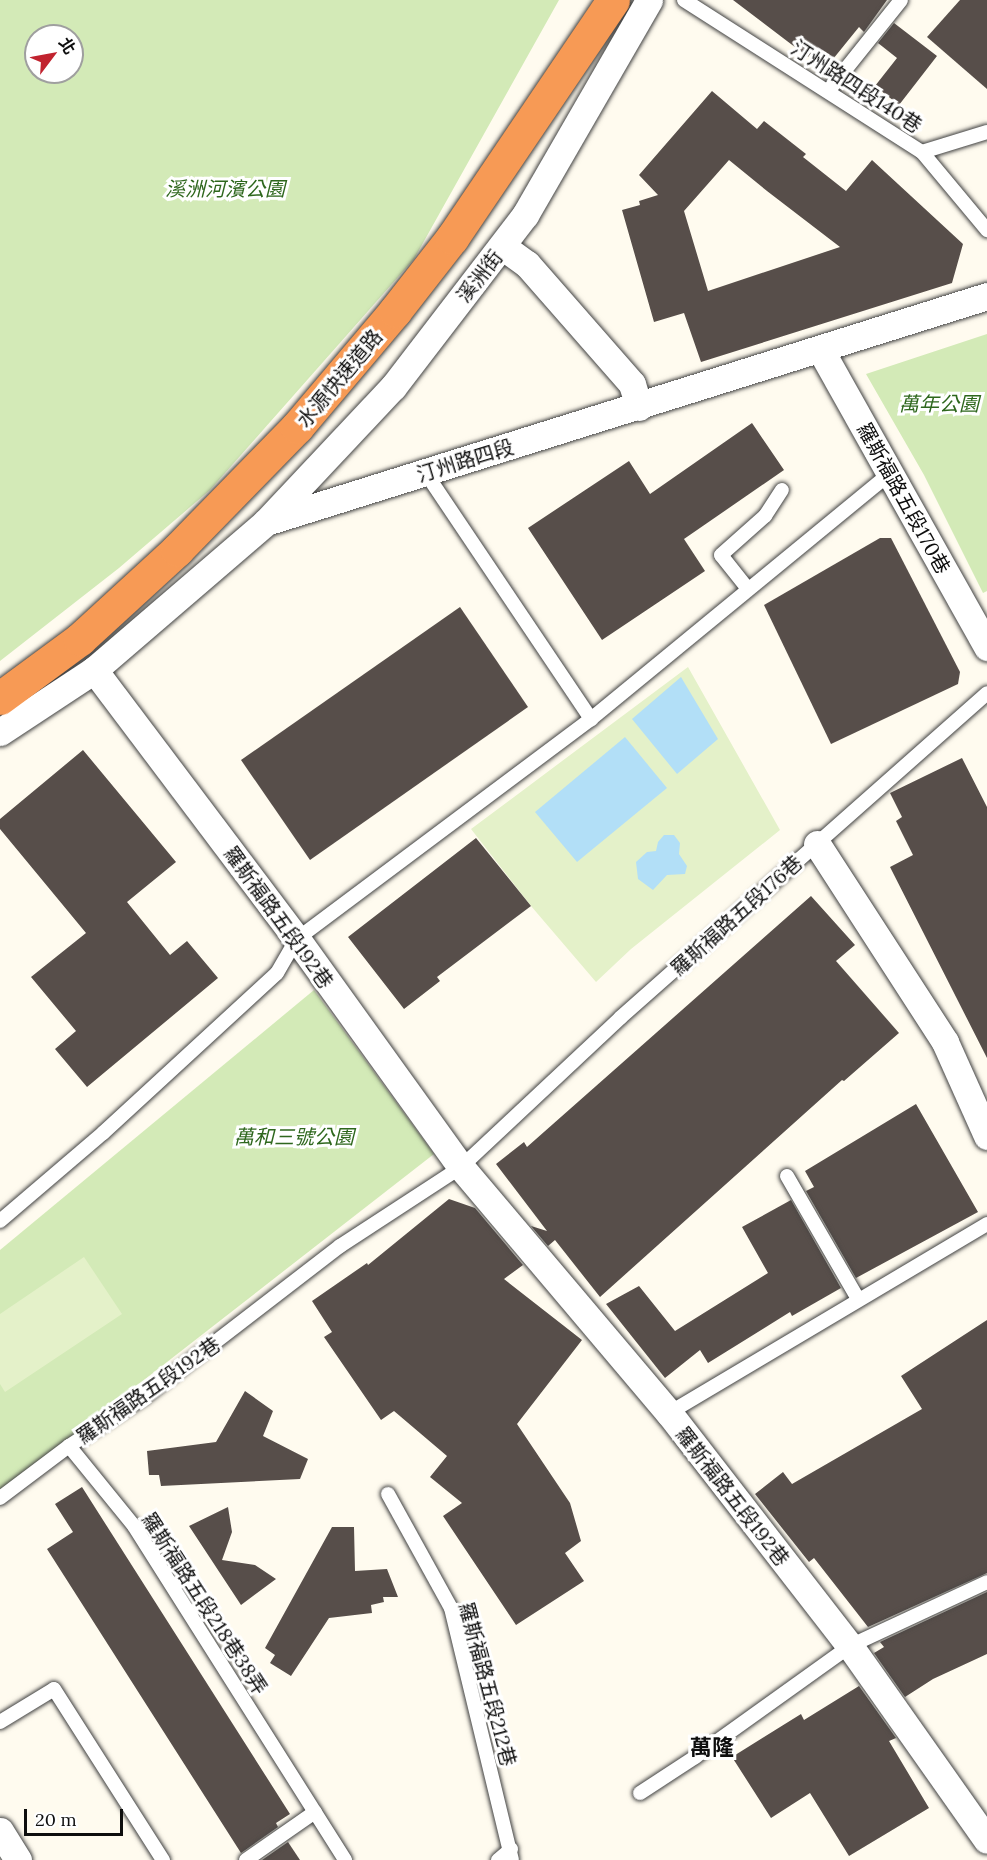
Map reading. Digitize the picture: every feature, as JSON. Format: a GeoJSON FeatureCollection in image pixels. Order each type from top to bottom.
{"type":"FeatureCollection","features":[{"type":"Feature","properties":{"kind":"highway","name":"水源快速道路"},"geometry":{"type":"LineString","coordinates":[[0,696],[53,655],[146,576],[251,474],[314,402],[450,238],[608,0]]}},
{"type":"Feature","properties":{"kind":"highway","name":"水源快速道路"},"geometry":{"type":"LineString","coordinates":[[0,696],[80,639],[177,550],[297,427],[395,312],[452,238],[613,0]]}},
{"type":"Feature","properties":{"kind":"street","name":"溪洲街"},"geometry":{"type":"LineString","coordinates":[[266,522],[393,387],[525,215],[649,0]]}},
{"type":"Feature","properties":{"kind":"street"},"geometry":{"type":"LineString","coordinates":[[502,246],[527,264],[632,384],[639,407]]}},
{"type":"Feature","properties":{"kind":"street","name":"汀州路四段"},"geometry":{"type":"LineString","coordinates":[[0,732],[94,670],[266,522],[639,407],[987,296]]}},
{"type":"Feature","properties":{"kind":"street","name":"羅斯福路五段170巷"},"geometry":{"type":"LineString","coordinates":[[820,349],[987,647]]}},
{"type":"Feature","properties":{"kind":"street","name":"羅斯福路五段192巷"},"geometry":{"type":"LineString","coordinates":[[94,670],[297,939],[461,1167],[669,1413],[850,1647],[987,1840]]}},
{"type":"Feature","properties":{"kind":"street","name":"羅斯福路五段176巷"},"geometry":{"type":"LineString","coordinates":[[817,844],[945,1042],[987,1136]]}},
{"type":"Feature","properties":{"kind":"street"},"geometry":{"type":"LineString","coordinates":[[0,1831],[18,1860]]}},
{"type":"Feature","properties":{"kind":"lane","name":"汀州路四段140巷"},"geometry":{"type":"LineString","coordinates":[[684,0],[829,90],[922,152],[987,230]]}},
{"type":"Feature","properties":{"kind":"lane"},"geometry":{"type":"LineString","coordinates":[[829,90],[901,0]]}},
{"type":"Feature","properties":{"kind":"lane"},"geometry":{"type":"LineString","coordinates":[[922,152],[987,132]]}},
{"type":"Feature","properties":{"kind":"lane"},"geometry":{"type":"LineString","coordinates":[[425,472],[591,718]]}},
{"type":"Feature","properties":{"kind":"lane"},"geometry":{"type":"LineString","coordinates":[[0,1221],[103,1132],[276,973],[297,939],[591,718],[891,473]]}},
{"type":"Feature","properties":{"kind":"lane"},"geometry":{"type":"LineString","coordinates":[[748,589],[721,555],[765,516],[782,490]]}},
{"type":"Feature","properties":{"kind":"lane"},"geometry":{"type":"LineString","coordinates":[[817,844],[987,693]]}},
{"type":"Feature","properties":{"kind":"lane","name":"羅斯福路五段176巷"},"geometry":{"type":"LineString","coordinates":[[461,1167],[621,1018],[817,844]]}},
{"type":"Feature","properties":{"kind":"lane","name":"羅斯福路五段192巷"},"geometry":{"type":"LineString","coordinates":[[69,1446],[144,1397],[340,1246],[461,1167]]}},
{"type":"Feature","properties":{"kind":"lane"},"geometry":{"type":"LineString","coordinates":[[788,1176],[858,1299]]}},
{"type":"Feature","properties":{"kind":"lane"},"geometry":{"type":"LineString","coordinates":[[669,1413],[987,1224]]}},
{"type":"Feature","properties":{"kind":"lane"},"geometry":{"type":"LineString","coordinates":[[0,1498],[69,1446]]}},
{"type":"Feature","properties":{"kind":"lane","name":"羅斯福路五段218巷38弄"},"geometry":{"type":"LineString","coordinates":[[69,1446],[134,1526],[345,1860]]}},
{"type":"Feature","properties":{"kind":"lane","name":"羅斯福路五段212巷"},"geometry":{"type":"LineString","coordinates":[[388,1494],[451,1608],[511,1855]]}},
{"type":"Feature","properties":{"kind":"lane"},"geometry":{"type":"LineString","coordinates":[[640,1793],[850,1647],[987,1582]]}},
{"type":"Feature","properties":{"kind":"lane"},"geometry":{"type":"LineString","coordinates":[[0,1722],[54,1689],[163,1860]]}},
{"type":"Feature","properties":{"kind":"lane"},"geometry":{"type":"LineString","coordinates":[[246,1860],[315,1812]]}},
{"type":"Feature","properties":{"kind":"lane"},"geometry":{"type":"LineString","coordinates":[[498,1860],[511,1855]]}},
{"type":"Feature","properties":{"kind":"green space","name":"溪洲河濱公園"},"geometry":{"type":"Polygon","coordinates":[[[0,0],[559,0],[414,259],[210,490],[119,568],[0,661],[0,0]]]}},
{"type":"Feature","properties":{"kind":"green space","name":"萬年公園"},"geometry":{"type":"Polygon","coordinates":[[[987,334],[987,591],[983,593],[924,475],[866,374],[987,334]]]}},
{"type":"Feature","properties":{"kind":"green space"},"geometry":{"type":"Polygon","coordinates":[[[688,667],[780,830],[631,949],[596,982],[531,906],[471,829],[688,667]]]}},
{"type":"Feature","properties":{"kind":"green space","name":"萬和三號公園"},"geometry":{"type":"Polygon","coordinates":[[[314,990],[434,1154],[0,1492],[0,1250],[314,990]]]}},
{"type":"Feature","properties":{"kind":"green space"},"geometry":{"type":"Polygon","coordinates":[[[84,1257],[122,1314],[5,1392],[0,1384],[0,1314],[84,1257]]]}},
{"type":"Feature","properties":{"kind":"water"},"geometry":{"type":"Polygon","coordinates":[[[681,677],[718,739],[677,774],[632,719],[681,677]]]}},
{"type":"Feature","properties":{"kind":"water"},"geometry":{"type":"Polygon","coordinates":[[[625,737],[667,788],[577,862],[535,812],[625,737]]]}},
{"type":"Feature","properties":{"kind":"water"},"geometry":{"type":"Polygon","coordinates":[[[664,835],[674,835],[680,843],[679,854],[687,866],[685,874],[667,875],[653,890],[638,879],[636,862],[647,852],[656,851],[658,842],[664,835]]]}},
{"type":"Feature","properties":{"kind":"building"},"geometry":{"type":"Polygon","coordinates":[[[733,0],[887,0],[864,32],[859,27],[829,64],[813,51],[808,57],[733,0]]]}},
{"type":"Feature","properties":{"kind":"building"},"geometry":{"type":"Polygon","coordinates":[[[960,0],[987,0],[987,89],[927,37],[960,0]]]}},
{"type":"Feature","properties":{"kind":"building"},"geometry":{"type":"Polygon","coordinates":[[[894,23],[937,56],[899,105],[875,86],[897,58],[878,43],[894,23]]]}},
{"type":"Feature","properties":{"kind":"building"},"geometry":{"type":"Polygon","coordinates":[[[712,91],[757,129],[764,121],[806,154],[803,157],[846,191],[872,160],[963,244],[952,283],[701,362],[684,313],[654,322],[622,210],[640,205],[639,201],[658,195],[639,175],[712,91]],[[729,160],[684,211],[708,291],[840,247],[729,160]]]}},
{"type":"Feature","properties":{"kind":"building"},"geometry":{"type":"Polygon","coordinates":[[[752,423],[784,470],[684,539],[705,571],[602,640],[528,528],[629,461],[650,494],[752,423]]]}},
{"type":"Feature","properties":{"kind":"building"},"geometry":{"type":"Polygon","coordinates":[[[880,538],[891,538],[960,672],[958,684],[831,744],[764,605],[880,538]]]}},
{"type":"Feature","properties":{"kind":"building"},"geometry":{"type":"Polygon","coordinates":[[[460,607],[528,707],[310,860],[241,760],[460,607]]]}},
{"type":"Feature","properties":{"kind":"building"},"geometry":{"type":"Polygon","coordinates":[[[83,750],[176,862],[127,902],[170,955],[187,941],[218,978],[87,1087],[55,1049],[76,1031],[31,977],[86,933],[0,829],[0,819],[83,750]]]}},
{"type":"Feature","properties":{"kind":"building"},"geometry":{"type":"Polygon","coordinates":[[[962,758],[987,807],[987,1058],[890,867],[913,855],[896,821],[902,817],[890,793],[962,758]]]}},
{"type":"Feature","properties":{"kind":"building"},"geometry":{"type":"Polygon","coordinates":[[[476,838],[531,906],[437,977],[440,981],[404,1009],[348,937],[476,838]]]}},
{"type":"Feature","properties":{"kind":"building"},"geometry":{"type":"Polygon","coordinates":[[[811,896],[855,945],[836,961],[899,1033],[844,1081],[842,1080],[600,1297],[555,1240],[548,1246],[531,1226],[547,1231],[496,1164],[524,1142],[527,1147],[811,896]]]}},
{"type":"Feature","properties":{"kind":"building"},"geometry":{"type":"Polygon","coordinates":[[[916,1104],[978,1212],[856,1278],[806,1191],[814,1187],[805,1171],[916,1104]]]}},
{"type":"Feature","properties":{"kind":"building"},"geometry":{"type":"Polygon","coordinates":[[[449,1199],[475,1208],[523,1265],[504,1279],[582,1340],[517,1424],[570,1503],[581,1541],[565,1553],[584,1581],[516,1625],[443,1516],[462,1503],[430,1477],[447,1456],[394,1411],[381,1420],[324,1337],[332,1332],[312,1301],[367,1263],[368,1265],[449,1199]]]}},
{"type":"Feature","properties":{"kind":"building"},"geometry":{"type":"Polygon","coordinates":[[[791,1200],[841,1288],[792,1316],[790,1312],[708,1363],[700,1350],[665,1378],[606,1304],[639,1286],[675,1331],[768,1273],[742,1227],[791,1200]]]}},
{"type":"Feature","properties":{"kind":"building"},"geometry":{"type":"Polygon","coordinates":[[[987,1320],[987,1573],[868,1627],[814,1558],[809,1562],[755,1494],[783,1472],[792,1484],[922,1409],[901,1376],[987,1320]]]}},
{"type":"Feature","properties":{"kind":"building"},"geometry":{"type":"Polygon","coordinates":[[[245,1391],[273,1411],[263,1436],[308,1459],[300,1479],[161,1486],[159,1475],[149,1475],[147,1451],[216,1442],[245,1391]]]}},
{"type":"Feature","properties":{"kind":"building"},"geometry":{"type":"Polygon","coordinates":[[[82,1487],[290,1814],[276,1823],[278,1827],[241,1853],[47,1549],[73,1532],[55,1504],[82,1487]]]}},
{"type":"Feature","properties":{"kind":"building"},"geometry":{"type":"Polygon","coordinates":[[[228,1507],[232,1532],[222,1560],[255,1565],[276,1579],[241,1605],[189,1526],[228,1507]]]}},
{"type":"Feature","properties":{"kind":"building"},"geometry":{"type":"Polygon","coordinates":[[[332,1527],[354,1527],[355,1571],[387,1569],[398,1597],[383,1597],[384,1602],[371,1605],[372,1613],[329,1618],[291,1676],[270,1663],[275,1655],[265,1648],[332,1527]]]}},
{"type":"Feature","properties":{"kind":"building"},"geometry":{"type":"Polygon","coordinates":[[[987,1592],[987,1654],[933,1679],[905,1697],[874,1653],[884,1647],[880,1642],[987,1592]]]}},
{"type":"Feature","properties":{"kind":"building"},"geometry":{"type":"Polygon","coordinates":[[[859,1686],[896,1738],[889,1741],[929,1808],[849,1856],[810,1793],[771,1818],[732,1757],[801,1714],[804,1720],[859,1686]]]}},
{"type":"Feature","properties":{"kind":"building"},"geometry":{"type":"Polygon","coordinates":[[[288,1842],[300,1860],[262,1860],[288,1842]]]}},
{"type":"Feature","properties":{"kind":"district","name":"萬隆"},"geometry":{"type":"Point","coordinates":[712,1748]}}]}
